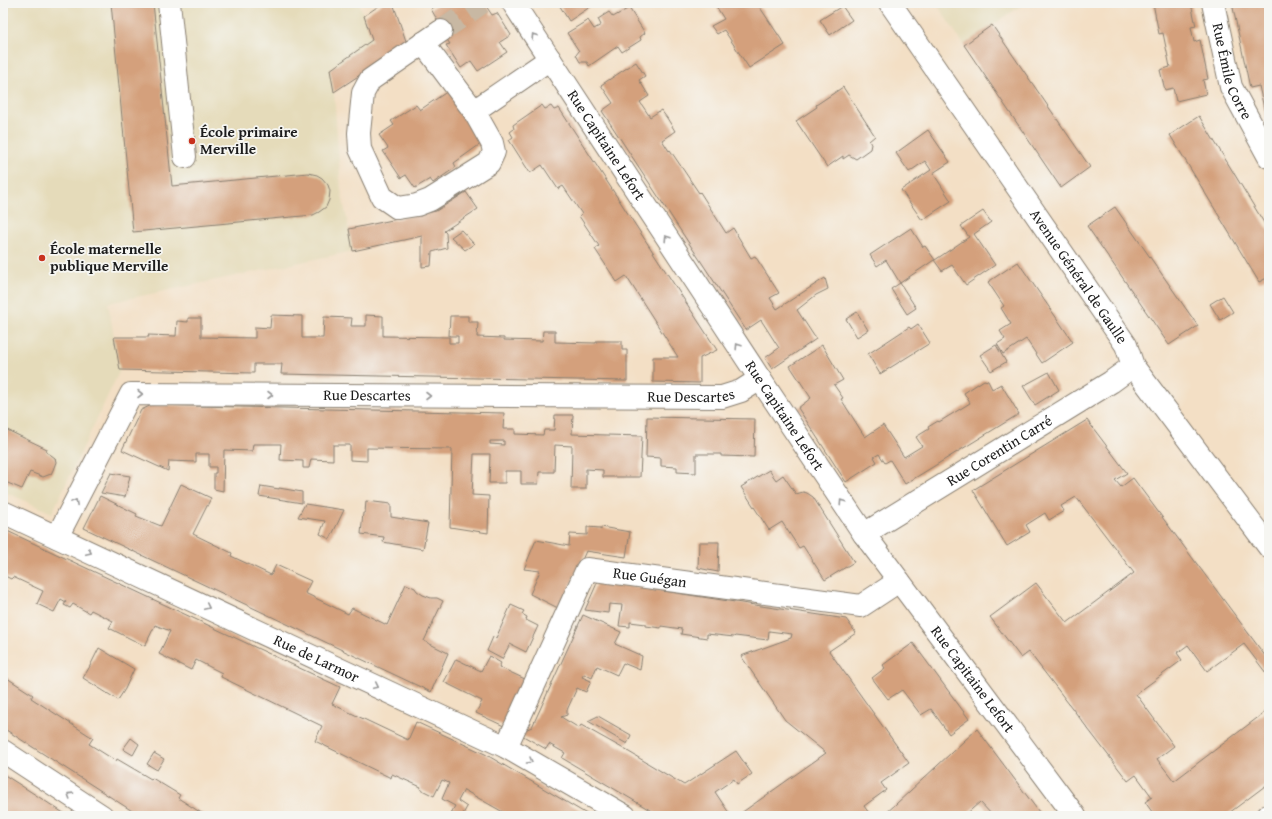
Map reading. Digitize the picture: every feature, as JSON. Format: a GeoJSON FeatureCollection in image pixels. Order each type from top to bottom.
{"type":"FeatureCollection","features":[{"type":"Feature","properties":{"kind":"street"},"geometry":{"type":"LineString","coordinates":[[169,3],[185,157]]}},
{"type":"Feature","properties":{"kind":"street","name":"Rue Capitaine Lefort"},"geometry":{"type":"LineString","coordinates":[[513,3],[760,379],[864,534],[1075,816]]}},
{"type":"Feature","properties":{"kind":"street","name":"Avenue Général de Gaulle"},"geometry":{"type":"LineString","coordinates":[[890,3],[1126,346],[1133,366],[1269,547]]}},
{"type":"Feature","properties":{"kind":"street","name":"Rue Émile Corre"},"geometry":{"type":"LineString","coordinates":[[1212,3],[1231,87],[1269,157]]}},
{"type":"Feature","properties":{"kind":"street"},"geometry":{"type":"LineString","coordinates":[[423,43],[474,111],[492,143],[494,152],[489,163],[430,200],[417,205],[398,208],[382,197],[360,149],[359,133],[363,93],[370,80],[423,43],[441,31]]}},
{"type":"Feature","properties":{"kind":"street"},"geometry":{"type":"LineString","coordinates":[[474,111],[550,59]]}},
{"type":"Feature","properties":{"kind":"street","name":"Rue Corentin Carré"},"geometry":{"type":"LineString","coordinates":[[864,534],[1111,382],[1133,366]]}},
{"type":"Feature","properties":{"kind":"street","name":"Rue Descartes"},"geometry":{"type":"LineString","coordinates":[[57,537],[131,394],[722,397],[740,391],[760,379]]}},
{"type":"Feature","properties":{"kind":"street","name":"Rue de Larmor"},"geometry":{"type":"LineString","coordinates":[[3,512],[506,747],[625,816]]}},
{"type":"Feature","properties":{"kind":"street","name":"Rue Guégan"},"geometry":{"type":"LineString","coordinates":[[506,747],[587,569],[861,606],[899,581]]}},
{"type":"Feature","properties":{"kind":"street"},"geometry":{"type":"LineString","coordinates":[[3,751],[102,816]]}},
{"type":"Feature","properties":{"kind":"shaded area","name":"École primaire Merville"},"geometry":{"type":"Polygon","coordinates":[[[3,3],[359,3],[372,40],[330,70],[334,92],[341,189],[353,251],[108,303],[120,370],[52,513],[3,491],[3,3]]]}},
{"type":"Feature","properties":{"kind":"shaded area"},"geometry":{"type":"Polygon","coordinates":[[[936,3],[1025,3],[964,45],[936,3]]]}},
{"type":"Feature","properties":{"kind":"building"},"geometry":{"type":"Polygon","coordinates":[[[111,3],[153,3],[172,186],[308,173],[322,178],[328,185],[330,191],[329,200],[326,207],[313,215],[133,232],[111,3]]]}},
{"type":"Feature","properties":{"kind":"building"},"geometry":{"type":"Polygon","coordinates":[[[383,3],[393,3],[407,44],[334,92],[330,70],[372,40],[364,16],[383,3]]]}},
{"type":"Feature","properties":{"kind":"building"},"geometry":{"type":"Polygon","coordinates":[[[440,3],[484,3],[492,15],[497,13],[511,35],[500,42],[507,52],[478,71],[471,61],[461,68],[446,45],[450,44],[441,31],[439,23],[431,9],[440,3]]]}},
{"type":"Feature","properties":{"kind":"building"},"geometry":{"type":"Polygon","coordinates":[[[558,3],[596,3],[569,21],[558,3]]]}},
{"type":"Feature","properties":{"kind":"building"},"geometry":{"type":"Polygon","coordinates":[[[714,3],[764,3],[759,6],[785,45],[749,68],[724,30],[717,34],[711,26],[724,19],[714,3]]]}},
{"type":"Feature","properties":{"kind":"building"},"geometry":{"type":"Polygon","coordinates":[[[1153,3],[1191,3],[1196,26],[1191,27],[1194,42],[1200,40],[1208,79],[1203,80],[1206,94],[1176,101],[1173,88],[1165,90],[1160,70],[1170,67],[1163,33],[1159,34],[1153,3]]]}},
{"type":"Feature","properties":{"kind":"building"},"geometry":{"type":"Polygon","coordinates":[[[1232,3],[1269,3],[1269,120],[1265,113],[1259,86],[1250,88],[1232,3]]]}},
{"type":"Feature","properties":{"kind":"building"},"geometry":{"type":"Polygon","coordinates":[[[842,6],[852,20],[830,35],[820,20],[842,6]]]}},
{"type":"Feature","properties":{"kind":"building"},"geometry":{"type":"Polygon","coordinates":[[[629,8],[645,33],[640,37],[641,40],[622,52],[618,46],[589,66],[587,62],[580,62],[576,55],[579,51],[567,33],[588,20],[594,29],[601,25],[598,19],[609,12],[613,17],[629,8]]]}},
{"type":"Feature","properties":{"kind":"building"},"geometry":{"type":"Polygon","coordinates":[[[992,25],[1090,167],[1061,188],[964,45],[992,25]]]}},
{"type":"Feature","properties":{"kind":"building"},"geometry":{"type":"Polygon","coordinates":[[[636,62],[645,76],[639,80],[649,96],[640,102],[650,117],[661,110],[667,118],[675,131],[662,140],[699,193],[700,192],[726,233],[733,228],[751,258],[755,256],[779,293],[770,298],[777,309],[825,278],[828,289],[816,295],[797,310],[816,339],[772,369],[765,358],[779,348],[761,320],[746,330],[602,111],[613,103],[601,85],[636,62]]]}},
{"type":"Feature","properties":{"kind":"building"},"geometry":{"type":"Polygon","coordinates":[[[843,87],[875,136],[869,141],[871,144],[870,149],[856,159],[849,155],[843,159],[843,156],[827,167],[796,121],[817,107],[816,105],[843,87]]]}},
{"type":"Feature","properties":{"kind":"building"},"geometry":{"type":"Polygon","coordinates":[[[451,89],[486,140],[454,163],[456,167],[433,183],[430,179],[415,188],[406,175],[401,178],[383,151],[388,148],[379,135],[394,125],[391,121],[416,105],[420,110],[451,89]]]}},
{"type":"Feature","properties":{"kind":"building"},"geometry":{"type":"Polygon","coordinates":[[[542,105],[545,109],[551,106],[554,110],[559,108],[717,350],[700,358],[700,383],[653,382],[653,357],[678,357],[626,276],[617,282],[595,249],[599,246],[579,216],[582,214],[563,186],[558,189],[542,165],[530,173],[509,140],[513,137],[510,132],[514,129],[513,125],[542,105]]]}},
{"type":"Feature","properties":{"kind":"building"},"geometry":{"type":"Polygon","coordinates":[[[1199,116],[1269,231],[1269,277],[1259,282],[1170,135],[1199,116]]]}},
{"type":"Feature","properties":{"kind":"building"},"geometry":{"type":"Polygon","coordinates":[[[928,130],[950,162],[933,173],[951,201],[922,220],[901,190],[931,170],[925,161],[909,172],[896,153],[928,130]]]}},
{"type":"Feature","properties":{"kind":"building"},"geometry":{"type":"Polygon","coordinates":[[[466,192],[478,209],[444,231],[446,233],[447,248],[432,252],[431,266],[422,267],[422,236],[353,251],[349,229],[436,211],[466,192]]]}},
{"type":"Feature","properties":{"kind":"building"},"geometry":{"type":"Polygon","coordinates":[[[1115,207],[1198,326],[1169,345],[1087,226],[1115,207]]]}},
{"type":"Feature","properties":{"kind":"building"},"geometry":{"type":"Polygon","coordinates":[[[983,211],[991,222],[974,234],[995,265],[966,285],[952,265],[942,271],[934,260],[900,283],[886,260],[877,266],[870,255],[911,228],[923,247],[925,246],[935,260],[969,237],[961,226],[983,211]]]}},
{"type":"Feature","properties":{"kind":"building"},"geometry":{"type":"Polygon","coordinates":[[[461,230],[474,244],[465,250],[451,237],[461,230]]]}},
{"type":"Feature","properties":{"kind":"building"},"geometry":{"type":"Polygon","coordinates":[[[1018,262],[1073,342],[1042,363],[1026,339],[1003,354],[997,344],[1005,339],[1000,331],[1011,324],[1001,308],[1004,306],[988,282],[1018,262]]]}},
{"type":"Feature","properties":{"kind":"building"},"geometry":{"type":"Polygon","coordinates":[[[900,283],[916,308],[907,314],[891,289],[900,283]]]}},
{"type":"Feature","properties":{"kind":"building"},"geometry":{"type":"Polygon","coordinates":[[[1223,296],[1233,312],[1220,320],[1210,304],[1223,296]]]}},
{"type":"Feature","properties":{"kind":"building"},"geometry":{"type":"Polygon","coordinates":[[[857,312],[868,330],[857,337],[846,319],[857,312]]]}},
{"type":"Feature","properties":{"kind":"building"},"geometry":{"type":"Polygon","coordinates":[[[271,315],[302,316],[302,338],[323,338],[324,317],[352,318],[351,326],[366,326],[366,315],[383,316],[383,336],[449,337],[449,343],[458,343],[458,336],[449,336],[450,316],[468,316],[468,322],[478,322],[477,337],[504,338],[504,340],[542,341],[543,331],[555,331],[555,342],[596,343],[596,341],[622,341],[622,350],[627,350],[627,381],[281,374],[282,364],[254,364],[254,373],[120,370],[114,337],[149,337],[148,335],[176,336],[177,321],[188,322],[188,318],[201,318],[201,337],[255,338],[255,327],[270,328],[271,315]]]}},
{"type":"Feature","properties":{"kind":"building"},"geometry":{"type":"Polygon","coordinates":[[[918,324],[930,343],[880,374],[868,354],[909,327],[911,329],[918,324]]]}},
{"type":"Feature","properties":{"kind":"building"},"geometry":{"type":"Polygon","coordinates":[[[822,345],[843,380],[834,385],[865,437],[883,425],[904,457],[922,446],[916,437],[929,429],[928,427],[970,403],[964,393],[984,380],[988,381],[992,389],[1001,384],[1019,414],[905,484],[890,460],[885,463],[879,454],[874,457],[877,462],[846,482],[798,408],[811,398],[790,366],[822,345]]]}},
{"type":"Feature","properties":{"kind":"building"},"geometry":{"type":"Polygon","coordinates":[[[996,345],[1006,362],[991,371],[980,355],[996,345]]]}},
{"type":"Feature","properties":{"kind":"building"},"geometry":{"type":"Polygon","coordinates":[[[1049,372],[1059,390],[1035,405],[1023,386],[1049,372]]]}},
{"type":"Feature","properties":{"kind":"building"},"geometry":{"type":"Polygon","coordinates":[[[152,405],[504,413],[503,429],[515,429],[515,434],[543,435],[544,430],[554,430],[555,415],[573,415],[572,434],[642,436],[640,477],[603,477],[603,470],[586,469],[586,489],[571,489],[572,446],[555,445],[554,472],[539,472],[538,484],[521,484],[521,471],[505,471],[505,483],[489,483],[490,454],[474,454],[472,495],[489,496],[488,533],[450,527],[452,449],[367,448],[367,461],[350,460],[350,445],[333,445],[333,460],[311,459],[309,468],[303,468],[303,461],[280,460],[281,444],[253,444],[252,451],[224,450],[223,491],[214,489],[214,473],[216,473],[216,467],[209,467],[209,454],[196,454],[196,462],[169,461],[168,471],[122,450],[141,410],[152,405]],[[490,441],[490,444],[504,445],[504,441],[490,441]]]}},
{"type":"Feature","properties":{"kind":"building"},"geometry":{"type":"Polygon","coordinates":[[[647,417],[755,419],[754,457],[721,456],[721,454],[696,454],[696,473],[677,472],[677,467],[661,466],[661,458],[646,457],[647,417]]]}},
{"type":"Feature","properties":{"kind":"building"},"geometry":{"type":"Polygon","coordinates":[[[1087,420],[1127,473],[1115,480],[1121,487],[1133,478],[1269,661],[1269,677],[1244,644],[1207,671],[1188,645],[1177,653],[1182,660],[1136,694],[1174,746],[1157,759],[1174,781],[1269,709],[1269,783],[1225,816],[1155,816],[1145,802],[1152,797],[1136,775],[1128,781],[1029,652],[1021,658],[990,617],[1036,583],[1067,623],[1134,573],[1076,497],[1061,506],[1064,511],[1049,520],[1045,513],[1026,525],[1030,532],[1007,546],[973,490],[1087,420]]]}},
{"type":"Feature","properties":{"kind":"building"},"geometry":{"type":"Polygon","coordinates":[[[3,428],[47,449],[46,452],[55,458],[56,462],[51,474],[43,477],[30,472],[22,489],[3,481],[3,428]]]}},
{"type":"Feature","properties":{"kind":"building"},"geometry":{"type":"Polygon","coordinates":[[[769,470],[776,480],[783,475],[796,494],[803,492],[813,497],[854,562],[825,580],[803,546],[799,548],[782,522],[769,530],[741,487],[769,470]]]}},
{"type":"Feature","properties":{"kind":"building"},"geometry":{"type":"Polygon","coordinates":[[[111,473],[130,476],[125,497],[101,493],[111,473]]]}},
{"type":"Feature","properties":{"kind":"building"},"geometry":{"type":"Polygon","coordinates":[[[181,484],[211,498],[193,534],[232,553],[231,556],[271,575],[276,565],[311,581],[305,593],[348,614],[352,608],[387,625],[406,584],[415,588],[423,595],[443,601],[424,641],[448,653],[431,692],[84,528],[100,496],[137,514],[136,516],[161,526],[181,484]]]}},
{"type":"Feature","properties":{"kind":"building"},"geometry":{"type":"Polygon","coordinates":[[[261,486],[302,492],[302,503],[259,496],[261,486]]]}},
{"type":"Feature","properties":{"kind":"building"},"geometry":{"type":"Polygon","coordinates":[[[366,501],[391,504],[391,517],[428,523],[423,549],[383,542],[384,537],[361,534],[366,501]]]}},
{"type":"Feature","properties":{"kind":"building"},"geometry":{"type":"Polygon","coordinates":[[[305,504],[344,510],[330,539],[320,534],[325,521],[298,517],[305,504]]]}},
{"type":"Feature","properties":{"kind":"building"},"geometry":{"type":"Polygon","coordinates":[[[587,527],[600,528],[601,530],[601,527],[630,532],[626,557],[586,551],[560,609],[530,594],[540,571],[524,569],[536,540],[569,546],[570,534],[587,535],[587,527]]]}},
{"type":"Feature","properties":{"kind":"building"},"geometry":{"type":"Polygon","coordinates":[[[3,529],[340,687],[332,704],[408,740],[416,722],[485,754],[590,816],[510,816],[464,790],[458,801],[467,807],[462,816],[451,813],[455,806],[442,799],[449,783],[442,780],[434,796],[420,789],[421,787],[392,774],[391,778],[315,741],[322,726],[221,677],[222,673],[196,660],[191,670],[159,654],[170,631],[155,625],[145,646],[109,628],[113,621],[91,610],[89,613],[73,604],[70,608],[64,605],[66,602],[61,599],[54,612],[37,604],[43,591],[13,577],[11,579],[3,575],[3,529]]]}},
{"type":"Feature","properties":{"kind":"building"},"geometry":{"type":"Polygon","coordinates":[[[699,542],[719,542],[718,572],[698,568],[699,542]]]}},
{"type":"Feature","properties":{"kind":"building"},"geometry":{"type":"Polygon","coordinates":[[[598,581],[846,619],[856,633],[829,651],[909,763],[881,783],[886,790],[864,806],[871,816],[737,816],[826,753],[785,720],[741,656],[791,638],[792,634],[769,631],[768,640],[707,634],[707,638],[681,634],[682,629],[661,626],[661,628],[630,622],[630,627],[619,626],[622,605],[609,604],[608,613],[585,610],[598,581]]]}},
{"type":"Feature","properties":{"kind":"building"},"geometry":{"type":"Polygon","coordinates":[[[511,605],[524,611],[522,614],[527,617],[526,620],[538,626],[526,652],[510,644],[502,659],[487,651],[493,637],[496,638],[511,605]]]}},
{"type":"Feature","properties":{"kind":"building"},"geometry":{"type":"Polygon","coordinates":[[[583,615],[621,632],[615,644],[642,656],[640,670],[623,663],[617,675],[597,666],[592,678],[584,674],[582,677],[591,681],[586,692],[577,688],[567,710],[567,715],[561,717],[579,728],[581,725],[684,785],[736,751],[752,774],[737,784],[734,779],[715,792],[731,816],[660,816],[562,758],[565,753],[549,744],[546,749],[518,733],[532,727],[583,615]]]}},
{"type":"Feature","properties":{"kind":"building"},"geometry":{"type":"Polygon","coordinates":[[[913,643],[969,719],[949,734],[931,709],[921,715],[902,690],[888,699],[872,678],[885,668],[883,665],[913,643]]]}},
{"type":"Feature","properties":{"kind":"building"},"geometry":{"type":"Polygon","coordinates":[[[99,648],[134,669],[118,700],[83,678],[99,648]]]}},
{"type":"Feature","properties":{"kind":"building"},"geometry":{"type":"Polygon","coordinates":[[[489,656],[501,663],[499,667],[527,680],[506,727],[476,713],[482,701],[444,682],[456,659],[481,671],[489,656]]]}},
{"type":"Feature","properties":{"kind":"building"},"geometry":{"type":"Polygon","coordinates":[[[4,676],[33,695],[31,698],[93,738],[89,744],[116,761],[117,759],[180,795],[178,798],[206,816],[140,816],[3,728],[4,676]]]}},
{"type":"Feature","properties":{"kind":"building"},"geometry":{"type":"Polygon","coordinates":[[[598,716],[631,735],[627,744],[588,721],[598,716]]]}},
{"type":"Feature","properties":{"kind":"building"},"geometry":{"type":"Polygon","coordinates":[[[977,729],[1042,816],[993,816],[980,802],[964,816],[883,816],[977,729]]]}},
{"type":"Feature","properties":{"kind":"building"},"geometry":{"type":"Polygon","coordinates":[[[131,738],[139,744],[133,755],[123,749],[131,738]]]}},
{"type":"Feature","properties":{"kind":"building"},"geometry":{"type":"Polygon","coordinates":[[[154,753],[164,759],[157,770],[147,764],[154,753]]]}},
{"type":"Feature","properties":{"kind":"building"},"geometry":{"type":"Polygon","coordinates":[[[3,774],[39,797],[68,816],[3,816],[3,774]]]}},
{"type":"Feature","properties":{"kind":"tunnel"},"geometry":{"type":"LineString","coordinates":[[441,31],[482,3]]}},
{"type":"Feature","properties":{"kind":"place","name":"École primaire Merville"},"geometry":{"type":"Point","coordinates":[192,141]}},
{"type":"Feature","properties":{"kind":"place","name":"École maternelle publique Merville"},"geometry":{"type":"Point","coordinates":[42,258]}}]}
